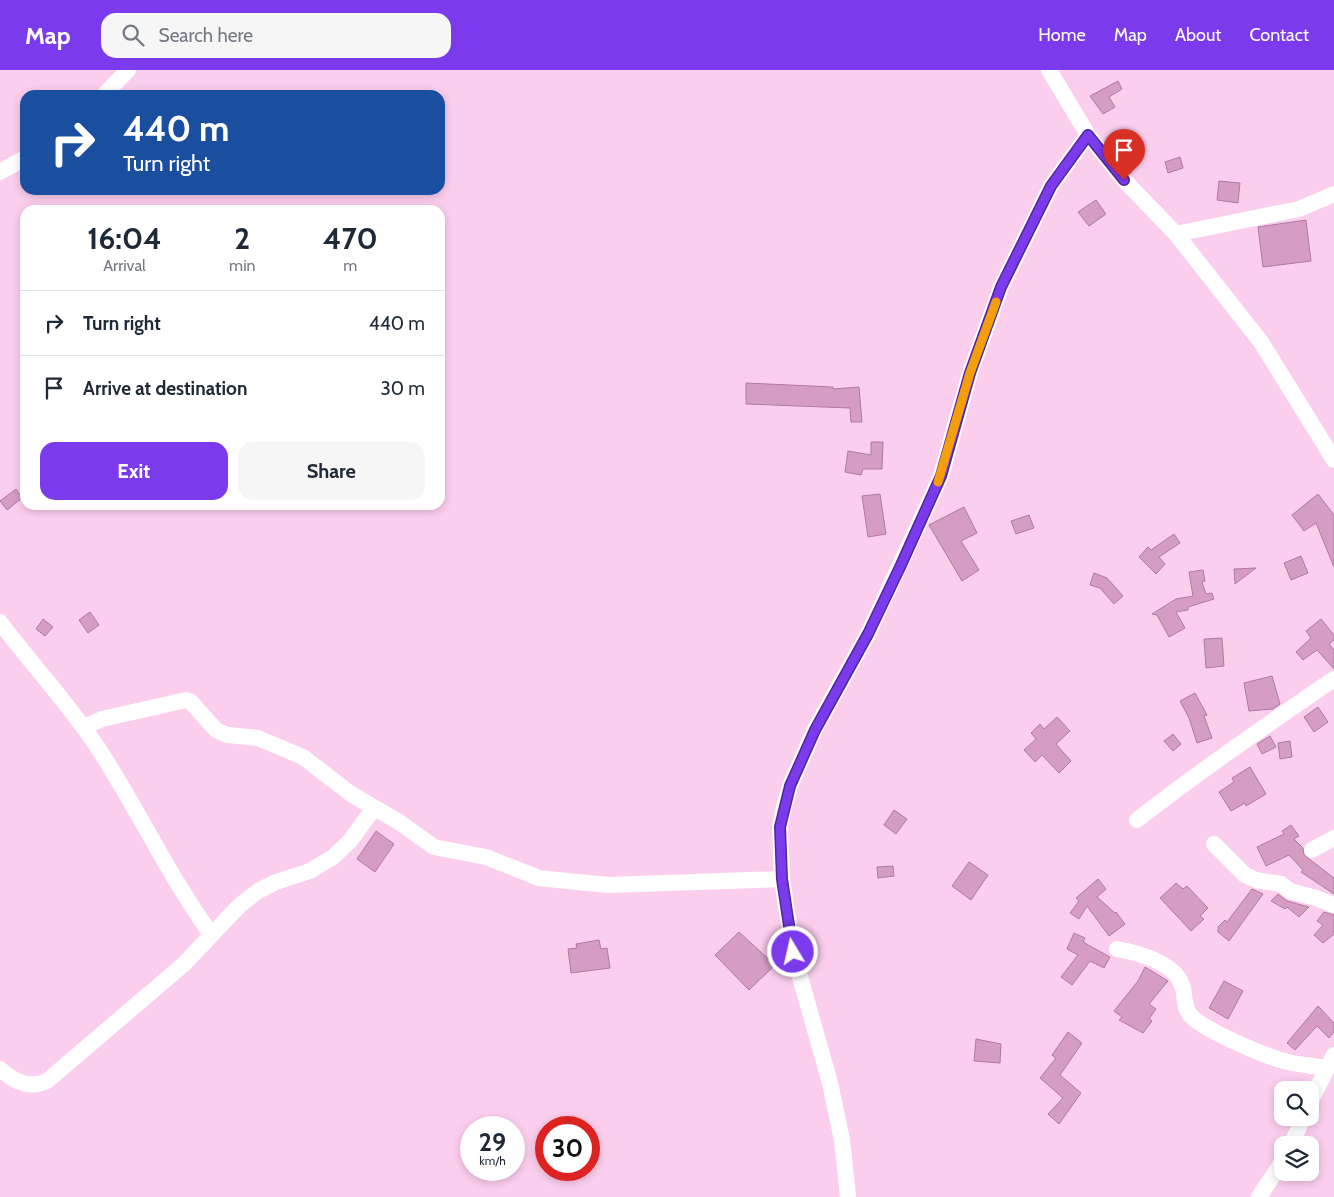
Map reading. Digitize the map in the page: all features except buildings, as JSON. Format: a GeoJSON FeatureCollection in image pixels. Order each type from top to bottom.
{"type":"FeatureCollection","features":[{"type":"Feature","properties":{"kind":"street"},"geometry":{"type":"LineString","coordinates":[[109,90],[128,70]]}},
{"type":"Feature","properties":{"kind":"street"},"geometry":{"type":"LineString","coordinates":[[1050,70],[1088,135],[1124,180],[1176,234],[1261,342],[1334,460]]}},
{"type":"Feature","properties":{"kind":"street"},"geometry":{"type":"LineString","coordinates":[[848,1197],[836,1111],[796,961],[782,879],[780,827],[790,786],[815,730],[868,634],[941,476],[970,373],[1001,287],[1051,186],[1088,135]]}},
{"type":"Feature","properties":{"kind":"street"},"geometry":{"type":"LineString","coordinates":[[0,172],[20,161]]}},
{"type":"Feature","properties":{"kind":"street"},"geometry":{"type":"LineString","coordinates":[[1176,234],[1299,209],[1334,194]]}},
{"type":"Feature","properties":{"kind":"street"},"geometry":{"type":"LineString","coordinates":[[0,622],[84,727],[156,843],[185,896],[211,934]]}},
{"type":"Feature","properties":{"kind":"street"},"geometry":{"type":"LineString","coordinates":[[1137,820],[1246,738],[1280,718],[1334,679]]}},
{"type":"Feature","properties":{"kind":"street"},"geometry":{"type":"LineString","coordinates":[[84,727],[102,719],[186,700],[191,702],[216,730],[228,735],[258,738],[303,757],[347,791],[434,846],[486,857],[539,878],[609,885],[782,879]]}},
{"type":"Feature","properties":{"kind":"street"},"geometry":{"type":"LineString","coordinates":[[0,1069],[30,1086],[37,1086],[47,1081],[184,964],[238,906],[258,891],[276,882],[310,872],[333,857],[350,841],[374,808]]}},
{"type":"Feature","properties":{"kind":"street"},"geometry":{"type":"LineString","coordinates":[[1312,850],[1334,838]]}},
{"type":"Feature","properties":{"kind":"street"},"geometry":{"type":"LineString","coordinates":[[1214,844],[1245,875],[1256,880],[1281,884],[1290,892],[1316,898],[1334,905]]}},
{"type":"Feature","properties":{"kind":"street"},"geometry":{"type":"LineString","coordinates":[[1117,949],[1136,953],[1172,969],[1183,987],[1187,1012],[1194,1019],[1216,1032],[1274,1058],[1290,1063],[1330,1062],[1319,1084]]}},
{"type":"Feature","properties":{"kind":"street"},"geometry":{"type":"LineString","coordinates":[[1259,1197],[1274,1174]]}},
{"type":"Feature","properties":{"kind":"slow traffic"},"geometry":{"type":"LineString","coordinates":[[938,482],[970,373],[996,302]]}},
{"type":"Feature","properties":{"kind":"route"},"geometry":{"type":"LineString","coordinates":[[793,952],[782,879],[780,827],[790,786],[815,730],[868,634],[941,476],[970,373],[1001,287],[1051,186],[1088,135],[1124,180]]}}]}
